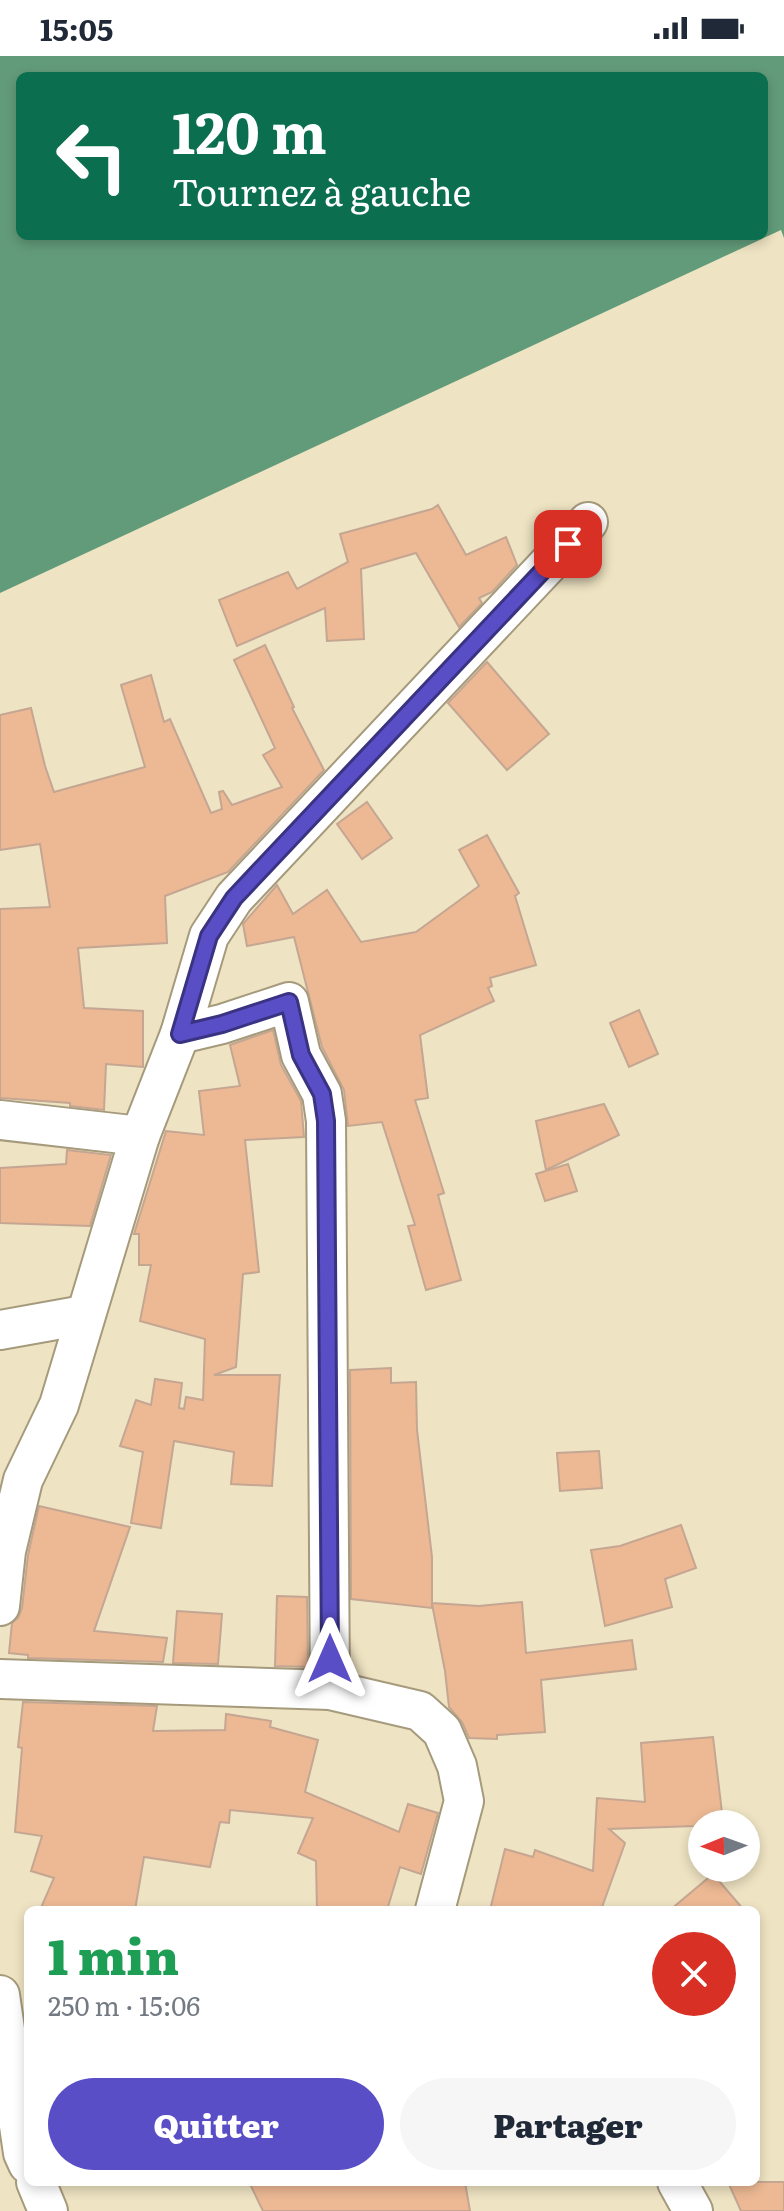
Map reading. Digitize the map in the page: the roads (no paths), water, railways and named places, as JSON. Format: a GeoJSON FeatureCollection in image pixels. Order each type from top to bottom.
{"type":"FeatureCollection","features":[{"type":"Feature","properties":{"kind":"street"},"geometry":{"type":"LineString","coordinates":[[0,1606],[6,1551],[23,1480],[59,1405],[140,1136],[180,1034],[209,936],[234,898],[588,522]]}},
{"type":"Feature","properties":{"kind":"street"},"geometry":{"type":"LineString","coordinates":[[180,1034],[289,1002],[301,1055],[322,1094],[326,1121],[330,1690]]}},
{"type":"Feature","properties":{"kind":"street"},"geometry":{"type":"LineString","coordinates":[[0,1120],[140,1136]]}},
{"type":"Feature","properties":{"kind":"street"},"geometry":{"type":"LineString","coordinates":[[0,1330],[84,1315]]}},
{"type":"Feature","properties":{"kind":"street"},"geometry":{"type":"LineString","coordinates":[[0,1679],[330,1690],[420,1711],[442,1731],[457,1766],[464,1801],[436,1906]]}},
{"type":"Feature","properties":{"kind":"street"},"geometry":{"type":"LineString","coordinates":[[0,1995],[22,2153]]}},
{"type":"Feature","properties":{"kind":"street"},"geometry":{"type":"LineString","coordinates":[[37,2186],[48,2211]]}},
{"type":"Feature","properties":{"kind":"street"},"geometry":{"type":"LineString","coordinates":[[679,2186],[693,2211]]}}]}
